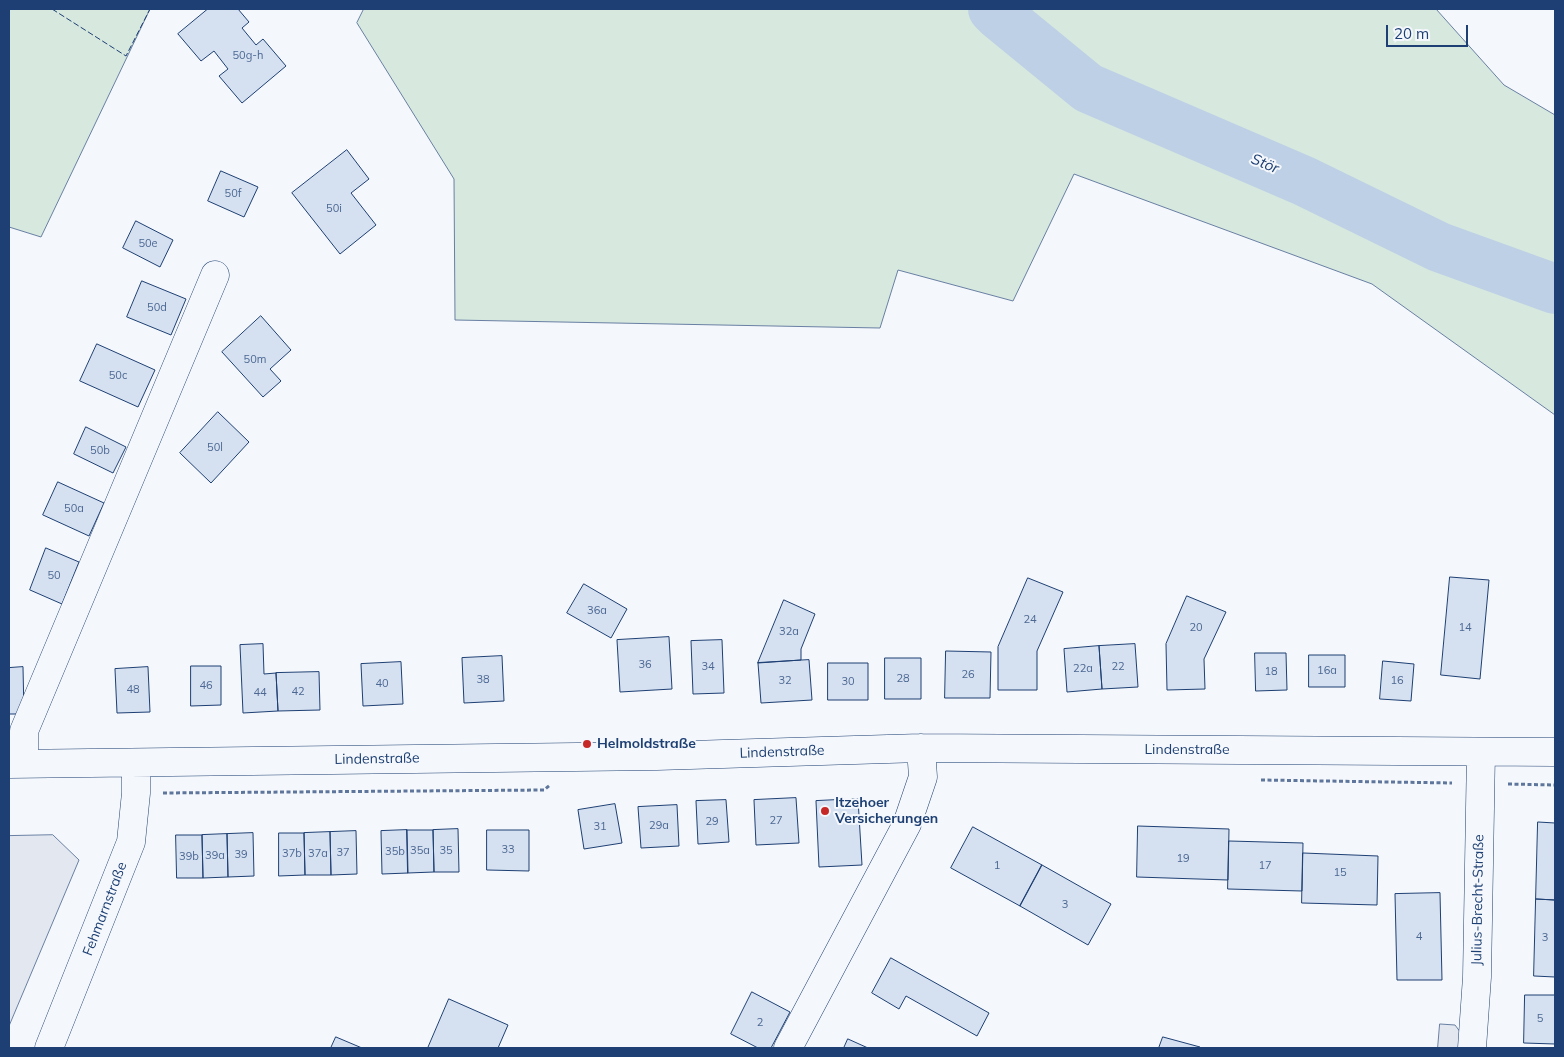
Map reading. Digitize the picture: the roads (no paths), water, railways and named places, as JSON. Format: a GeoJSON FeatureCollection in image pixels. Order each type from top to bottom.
{"type":"FeatureCollection","features":[{"type":"Feature","properties":{"kind":"street"},"geometry":{"type":"LineString","coordinates":[[16,764],[24,731],[215,275]]}},
{"type":"Feature","properties":{"kind":"street"},"geometry":{"type":"LineString","coordinates":[[788,1048],[907,824],[923,777],[922,748]]}},
{"type":"Feature","properties":{"kind":"street","name":"Lindenstraße"},"geometry":{"type":"LineString","coordinates":[[16,764],[658,756],[922,748],[1555,752]]}},
{"type":"Feature","properties":{"kind":"street","name":"Julius-Brecht-Straße"},"geometry":{"type":"LineString","coordinates":[[1472,1048],[1477,977],[1481,752]]}},
{"type":"Feature","properties":{"kind":"street","name":"Fehmarnstraße"},"geometry":{"type":"LineString","coordinates":[[49,1048],[131,842],[136,793],[136,764]]}},
{"type":"Feature","properties":{"kind":"waterway","name":"Stör"},"geometry":{"type":"LineString","coordinates":[[993,9],[1088,88],[1304,181],[1439,247],[1555,289]]}},
{"type":"Feature","properties":{"kind":"place","name":"Helmoldstraße"},"geometry":{"type":"Point","coordinates":[587,744]}},
{"type":"Feature","properties":{"kind":"place","name":"Itzehoer Versicherungen"},"geometry":{"type":"Point","coordinates":[825,811]}}]}
